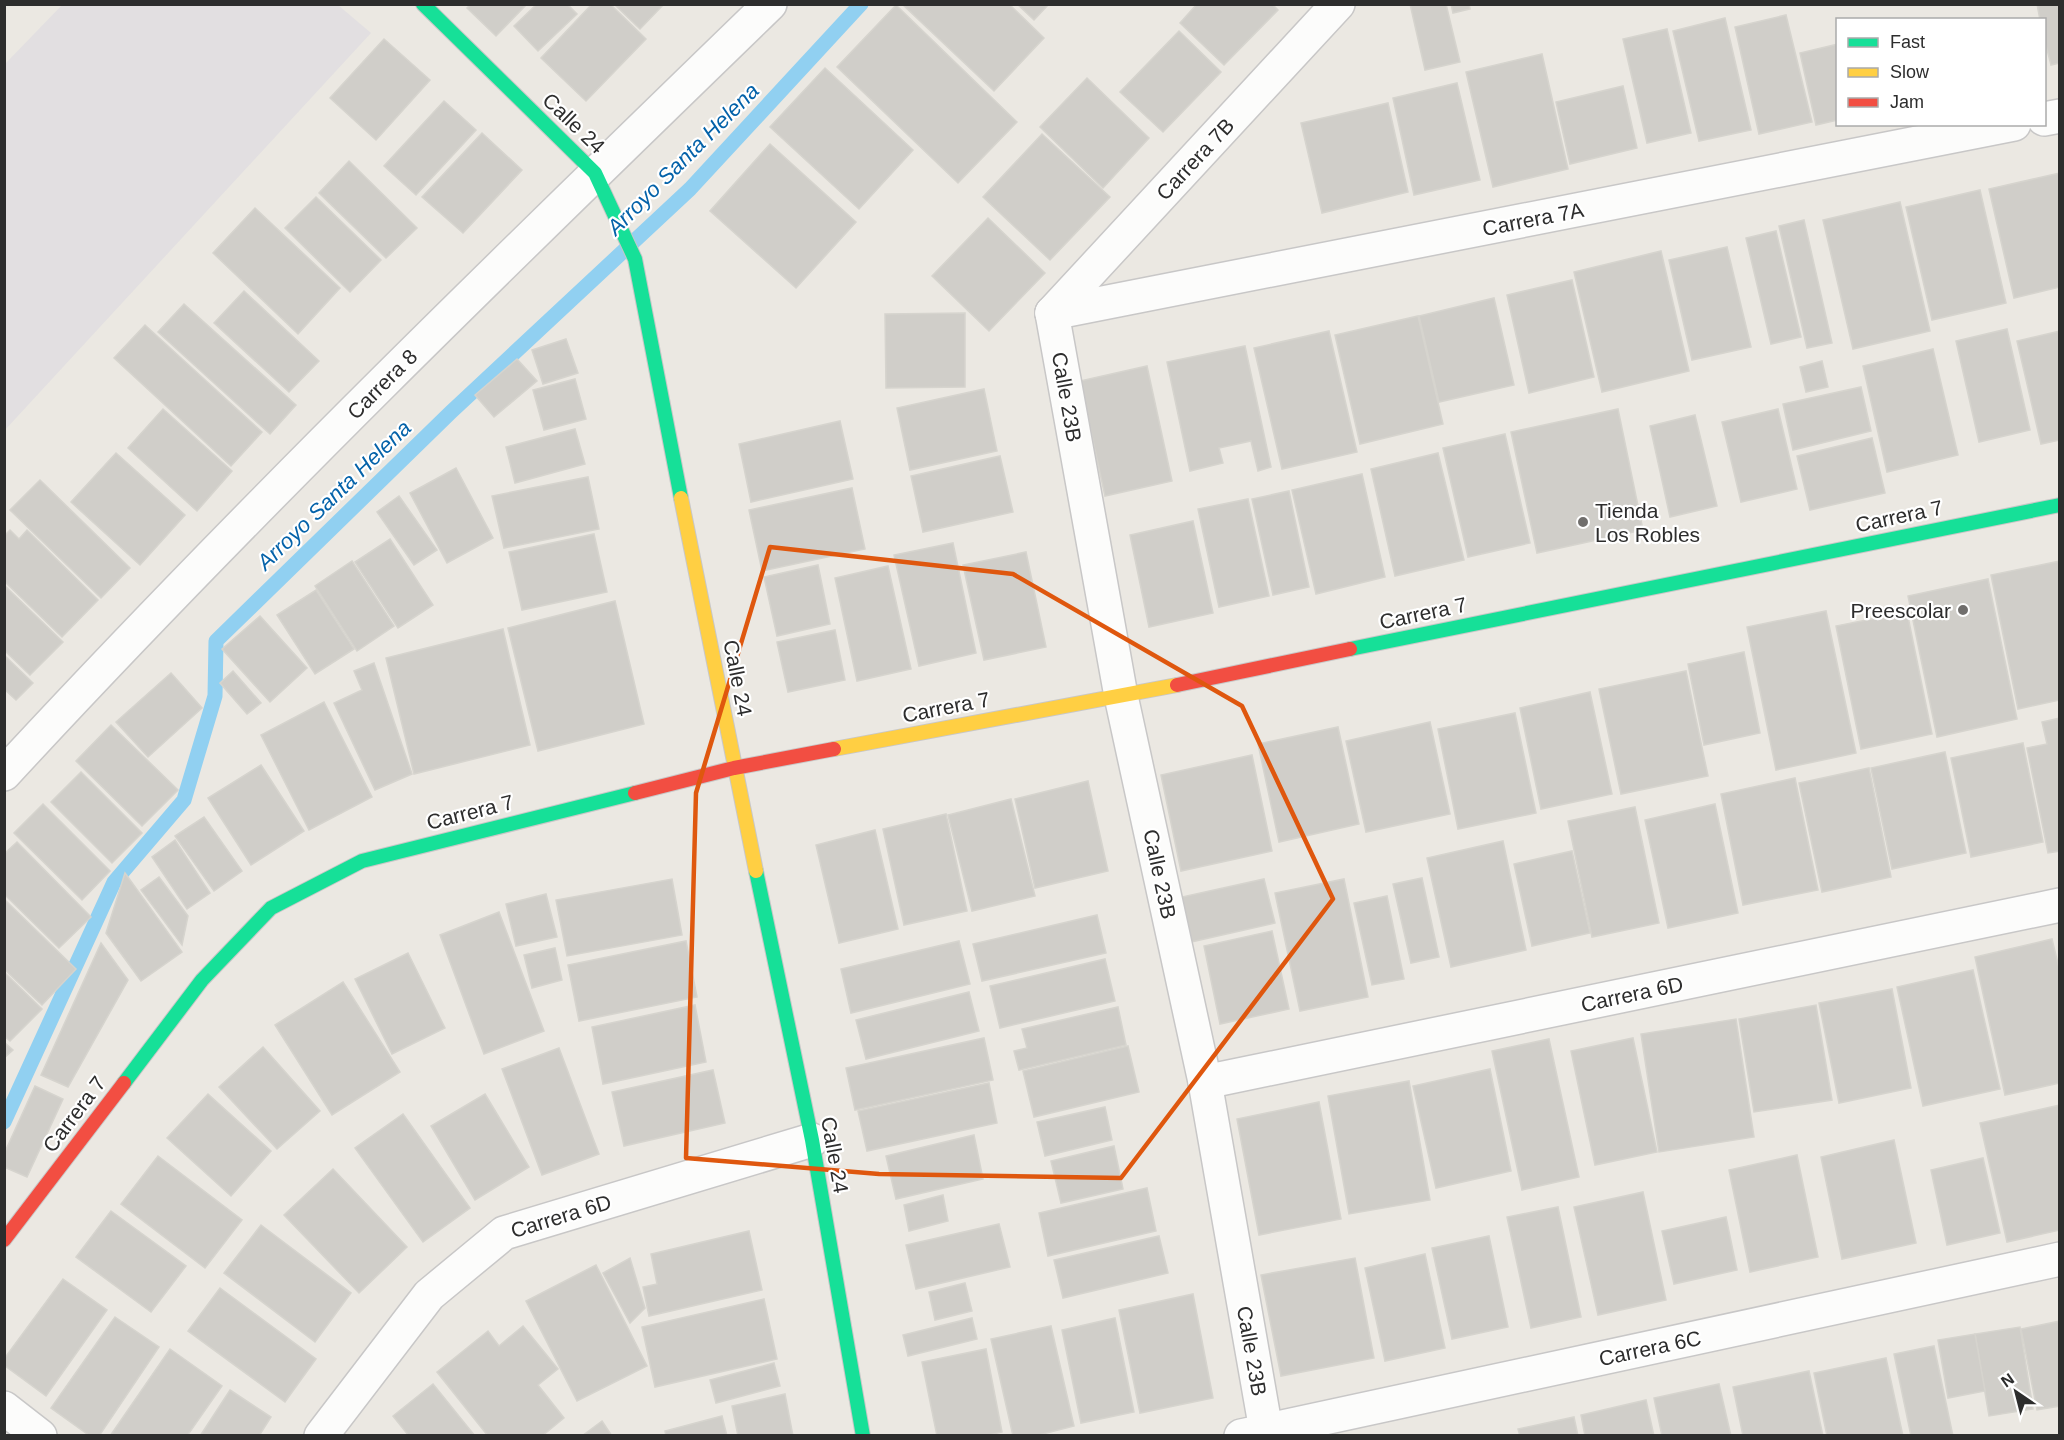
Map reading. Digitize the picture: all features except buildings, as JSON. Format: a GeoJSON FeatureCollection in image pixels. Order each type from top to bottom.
{"type":"FeatureCollection","features":[{"type":"Feature","properties":{"kind":"street","name":"Calle 24"},"geometry":{"type":"LineString","coordinates":[[423,4],[595,173],[635,260],[734,768],[812,1140],[863,1436]]}},
{"type":"Feature","properties":{"kind":"street","name":"Carrera 8"},"geometry":{"type":"LineString","coordinates":[[4,774],[135,633],[230,536],[595,173],[770,4]]}},
{"type":"Feature","properties":{"kind":"street","name":"Carrera 7B"},"geometry":{"type":"LineString","coordinates":[[1052,314],[1338,4]]}},
{"type":"Feature","properties":{"kind":"street","name":"Carrera 7A"},"geometry":{"type":"LineString","coordinates":[[1052,314],[2004,126]]}},
{"type":"Feature","properties":{"kind":"street","name":"Calle 23B"},"geometry":{"type":"LineString","coordinates":[[1052,314],[1121,696],[1205,1082],[1258,1434]]}},
{"type":"Feature","properties":{"kind":"street","name":"Carrera 7"},"geometry":{"type":"LineString","coordinates":[[4,1240],[202,980],[271,908],[362,861],[734,768],[1121,696],[2060,505]]}},
{"type":"Feature","properties":{"kind":"street","name":"Carrera 6D"},"geometry":{"type":"LineString","coordinates":[[1205,1082],[2060,905]]}},
{"type":"Feature","properties":{"kind":"street","name":"Carrera 6D"},"geometry":{"type":"LineString","coordinates":[[321,1436],[429,1295],[504,1233],[812,1140]]}},
{"type":"Feature","properties":{"kind":"street","name":"Carrera 6C"},"geometry":{"type":"LineString","coordinates":[[1258,1434],[2060,1259]]}},
{"type":"Feature","properties":{"kind":"street"},"geometry":{"type":"LineString","coordinates":[[4,1408],[40,1436]]}},
{"type":"Feature","properties":{"kind":"highlighted area"},"geometry":{"type":"Polygon","coordinates":[[[770,547],[1013,574],[1242,706],[1333,899],[1121,1178],[879,1174],[686,1158],[696,793],[770,547]]]}},
{"type":"Feature","properties":{"kind":"shaded area"},"geometry":{"type":"Polygon","coordinates":[[[63,4],[338,5],[371,33],[5,430],[5,64],[63,4]]]}},
{"type":"Feature","properties":{"kind":"waterway","name":"Arroyo Santa Helena"},"geometry":{"type":"LineString","coordinates":[[4,1122],[114,882],[184,800],[215,696],[216,641],[451,412],[690,189],[861,4]]}},
{"type":"Feature","properties":{"kind":"traffic: fast"},"geometry":{"type":"LineString","coordinates":[[423,4],[595,173],[635,259],[681,498]]}},
{"type":"Feature","properties":{"kind":"traffic: fast"},"geometry":{"type":"LineString","coordinates":[[1350,649],[2060,505]]}},
{"type":"Feature","properties":{"kind":"traffic: fast"},"geometry":{"type":"LineString","coordinates":[[124,1083],[202,980],[271,908],[362,861],[635,793]]}},
{"type":"Feature","properties":{"kind":"traffic: fast"},"geometry":{"type":"LineString","coordinates":[[756,871],[812,1140],[863,1436]]}},
{"type":"Feature","properties":{"kind":"traffic: slow"},"geometry":{"type":"LineString","coordinates":[[681,498],[756,871]]}},
{"type":"Feature","properties":{"kind":"traffic: slow"},"geometry":{"type":"LineString","coordinates":[[834,749],[1177,685]]}},
{"type":"Feature","properties":{"kind":"traffic: jam"},"geometry":{"type":"LineString","coordinates":[[1177,685],[1350,649]]}},
{"type":"Feature","properties":{"kind":"traffic: jam"},"geometry":{"type":"LineString","coordinates":[[635,793],[734,768],[834,749]]}},
{"type":"Feature","properties":{"kind":"traffic: jam"},"geometry":{"type":"LineString","coordinates":[[4,1240],[124,1083]]}},
{"type":"Feature","properties":{"kind":"place","name":"Tienda Los Robles"},"geometry":{"type":"Point","coordinates":[1583,522]}},
{"type":"Feature","properties":{"kind":"place","name":"Preescolar"},"geometry":{"type":"Point","coordinates":[1963,610]}}]}
